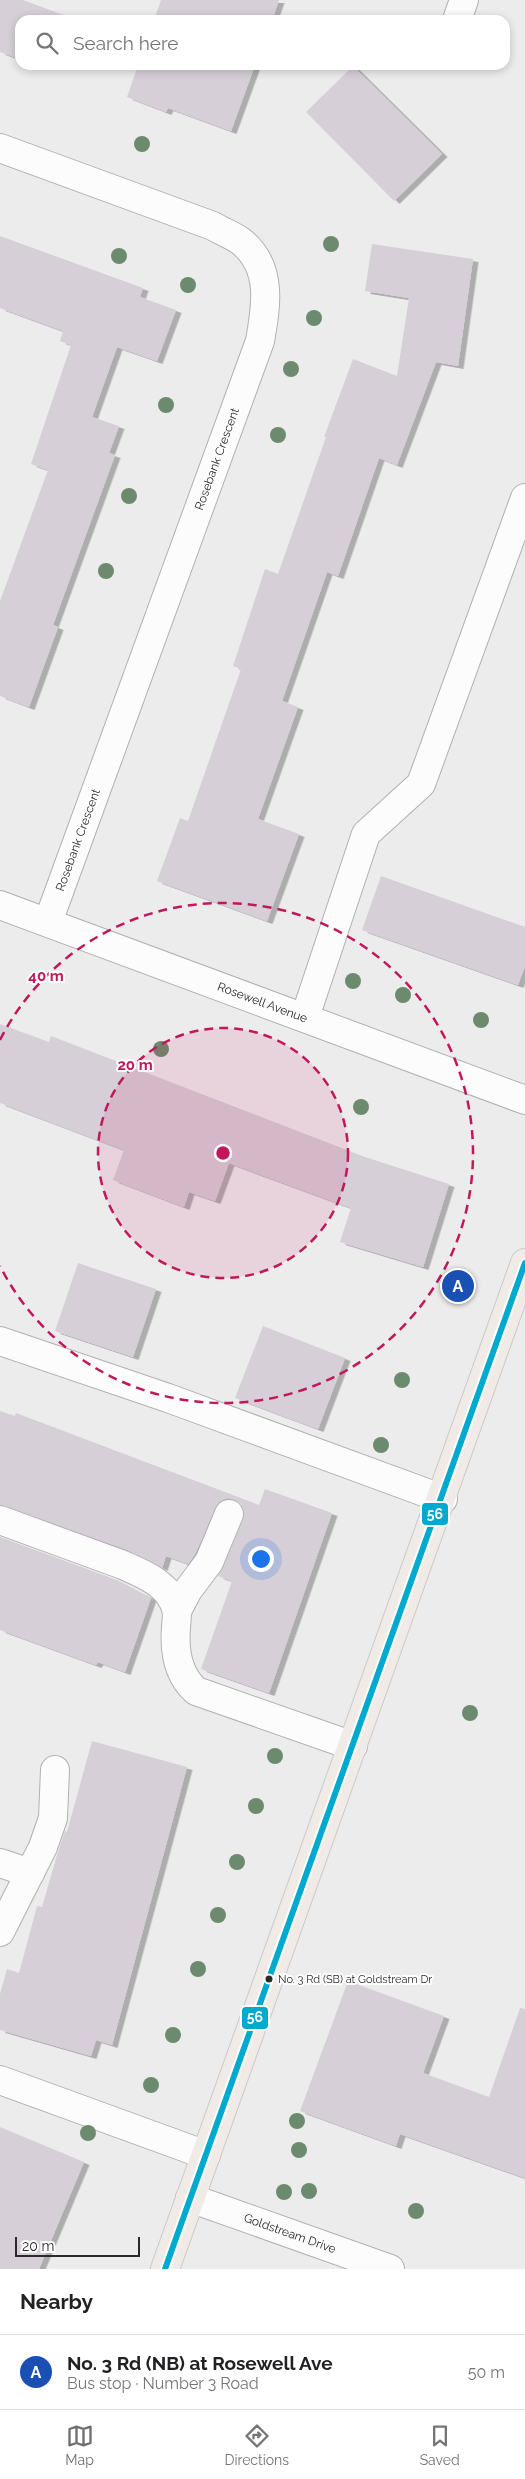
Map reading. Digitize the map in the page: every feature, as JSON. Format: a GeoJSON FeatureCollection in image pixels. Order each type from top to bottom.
{"type":"FeatureCollection","features":[{"type":"Feature","properties":{"kind":"main road"},"geometry":{"type":"LineString","coordinates":[[165,2269],[443,1498],[525,1263]]}},
{"type":"Feature","properties":{"kind":"street"},"geometry":{"type":"LineString","coordinates":[[459,15],[464,0]]}},
{"type":"Feature","properties":{"kind":"street","name":"Rosebank Crescent"},"geometry":{"type":"LineString","coordinates":[[0,148],[213,226],[243,243],[261,265],[267,301],[260,341],[48,922]]}},
{"type":"Feature","properties":{"kind":"street"},"geometry":{"type":"LineString","coordinates":[[305,1017],[366,834],[421,784],[525,498]]}},
{"type":"Feature","properties":{"kind":"street","name":"Rosewell Avenue"},"geometry":{"type":"LineString","coordinates":[[0,905],[525,1100]]}},
{"type":"Feature","properties":{"kind":"street"},"geometry":{"type":"LineString","coordinates":[[0,1340],[168,1398],[443,1498]]}},
{"type":"Feature","properties":{"kind":"street"},"geometry":{"type":"LineString","coordinates":[[229,1514],[209,1562],[188,1590],[177,1611],[176,1648],[178,1662],[187,1684],[196,1691],[353,1746]]}},
{"type":"Feature","properties":{"kind":"street"},"geometry":{"type":"LineString","coordinates":[[0,1520],[141,1573],[166,1590],[177,1611]]}},
{"type":"Feature","properties":{"kind":"street"},"geometry":{"type":"LineString","coordinates":[[0,1932],[43,1846],[54,1818],[55,1770]]}},
{"type":"Feature","properties":{"kind":"street"},"geometry":{"type":"LineString","coordinates":[[0,1863],[30,1873]]}},
{"type":"Feature","properties":{"kind":"street"},"geometry":{"type":"LineString","coordinates":[[0,2080],[206,2155]]}},
{"type":"Feature","properties":{"kind":"street","name":"Goldstream Drive"},"geometry":{"type":"LineString","coordinates":[[190,2198],[390,2269]]}},
{"type":"Feature","properties":{"kind":"building"},"geometry":{"type":"Polygon","coordinates":[[[0,0],[23,0],[64,15],[15,15],[15,57],[0,52],[0,0]]]}},
{"type":"Feature","properties":{"kind":"building"},"geometry":{"type":"Polygon","coordinates":[[[161,0],[279,0],[274,15],[156,15],[161,0]]]}},
{"type":"Feature","properties":{"kind":"building"},"geometry":{"type":"Polygon","coordinates":[[[136,70],[253,70],[231,131],[168,108],[166,112],[127,97],[136,70]]]}},
{"type":"Feature","properties":{"kind":"building"},"geometry":{"type":"Polygon","coordinates":[[[349,70],[357,70],[442,154],[394,201],[306,112],[349,70]]]}},
{"type":"Feature","properties":{"kind":"building"},"geometry":{"type":"Polygon","coordinates":[[[0,236],[143,288],[140,297],[176,310],[157,361],[117,347],[92,417],[119,426],[109,453],[115,455],[53,625],[58,627],[29,707],[0,696],[0,601],[48,470],[31,464],[71,345],[60,341],[63,331],[0,308],[0,236]]]}},
{"type":"Feature","properties":{"kind":"building"},"geometry":{"type":"Polygon","coordinates":[[[372,244],[473,259],[458,366],[436,362],[397,465],[379,458],[338,576],[327,572],[282,701],[298,707],[258,819],[299,834],[267,921],[157,881],[180,818],[188,821],[241,669],[233,666],[265,569],[278,574],[326,437],[324,437],[353,359],[397,376],[409,298],[365,291],[372,244]]]}},
{"type":"Feature","properties":{"kind":"building"},"geometry":{"type":"Polygon","coordinates":[[[381,876],[525,927],[525,966],[518,985],[362,930],[381,876]]]}},
{"type":"Feature","properties":{"kind":"building"},"geometry":{"type":"Polygon","coordinates":[[[0,1024],[49,1042],[51,1036],[365,1157],[449,1184],[423,1267],[340,1242],[351,1208],[229,1163],[215,1201],[189,1192],[184,1207],[113,1180],[124,1150],[0,1103],[0,1024]]]}},
{"type":"Feature","properties":{"kind":"building"},"geometry":{"type":"Polygon","coordinates":[[[78,1263],[156,1289],[133,1357],[55,1331],[78,1263]]]}},
{"type":"Feature","properties":{"kind":"building"},"geometry":{"type":"Polygon","coordinates":[[[263,1326],[345,1358],[318,1429],[235,1398],[263,1326]]]}},
{"type":"Feature","properties":{"kind":"building"},"geometry":{"type":"Polygon","coordinates":[[[0,1411],[15,1416],[16,1413],[259,1505],[265,1489],[332,1513],[269,1693],[201,1669],[232,1581],[218,1576],[243,1520],[244,1512],[241,1504],[227,1498],[219,1502],[195,1554],[188,1564],[166,1556],[162,1568],[128,1550],[0,1505],[0,1411]]]}},
{"type":"Feature","properties":{"kind":"building"},"geometry":{"type":"Polygon","coordinates":[[[0,1537],[117,1580],[151,1598],[125,1672],[98,1662],[96,1665],[0,1630],[0,1537]]]}},
{"type":"Feature","properties":{"kind":"building"},"geometry":{"type":"Polygon","coordinates":[[[92,1741],[187,1767],[112,2045],[96,2040],[91,2056],[0,2030],[0,1994],[7,1969],[19,1973],[37,1906],[42,1907],[65,1831],[67,1832],[92,1741]]]}},
{"type":"Feature","properties":{"kind":"building"},"geometry":{"type":"Polygon","coordinates":[[[348,1981],[444,2016],[423,2073],[489,2097],[520,2008],[525,2009],[525,2178],[400,2134],[396,2146],[300,2111],[348,1981]]]}},
{"type":"Feature","properties":{"kind":"building"},"geometry":{"type":"Polygon","coordinates":[[[0,2127],[84,2162],[39,2269],[0,2269],[0,2127]]]}},
{"type":"Feature","properties":{"kind":"transit line","name":"56"},"geometry":{"type":"LineString","coordinates":[[165,2269],[525,1263]]}},
{"type":"Feature","properties":{"kind":"place","name":"No. 3 Rd (NB) at Rosewell Ave"},"geometry":{"type":"Point","coordinates":[458,1286]}},
{"type":"Feature","properties":{"kind":"place","name":"No. 3 Rd (SB) at Goldstream Dr"},"geometry":{"type":"Point","coordinates":[269,1979]}}]}
